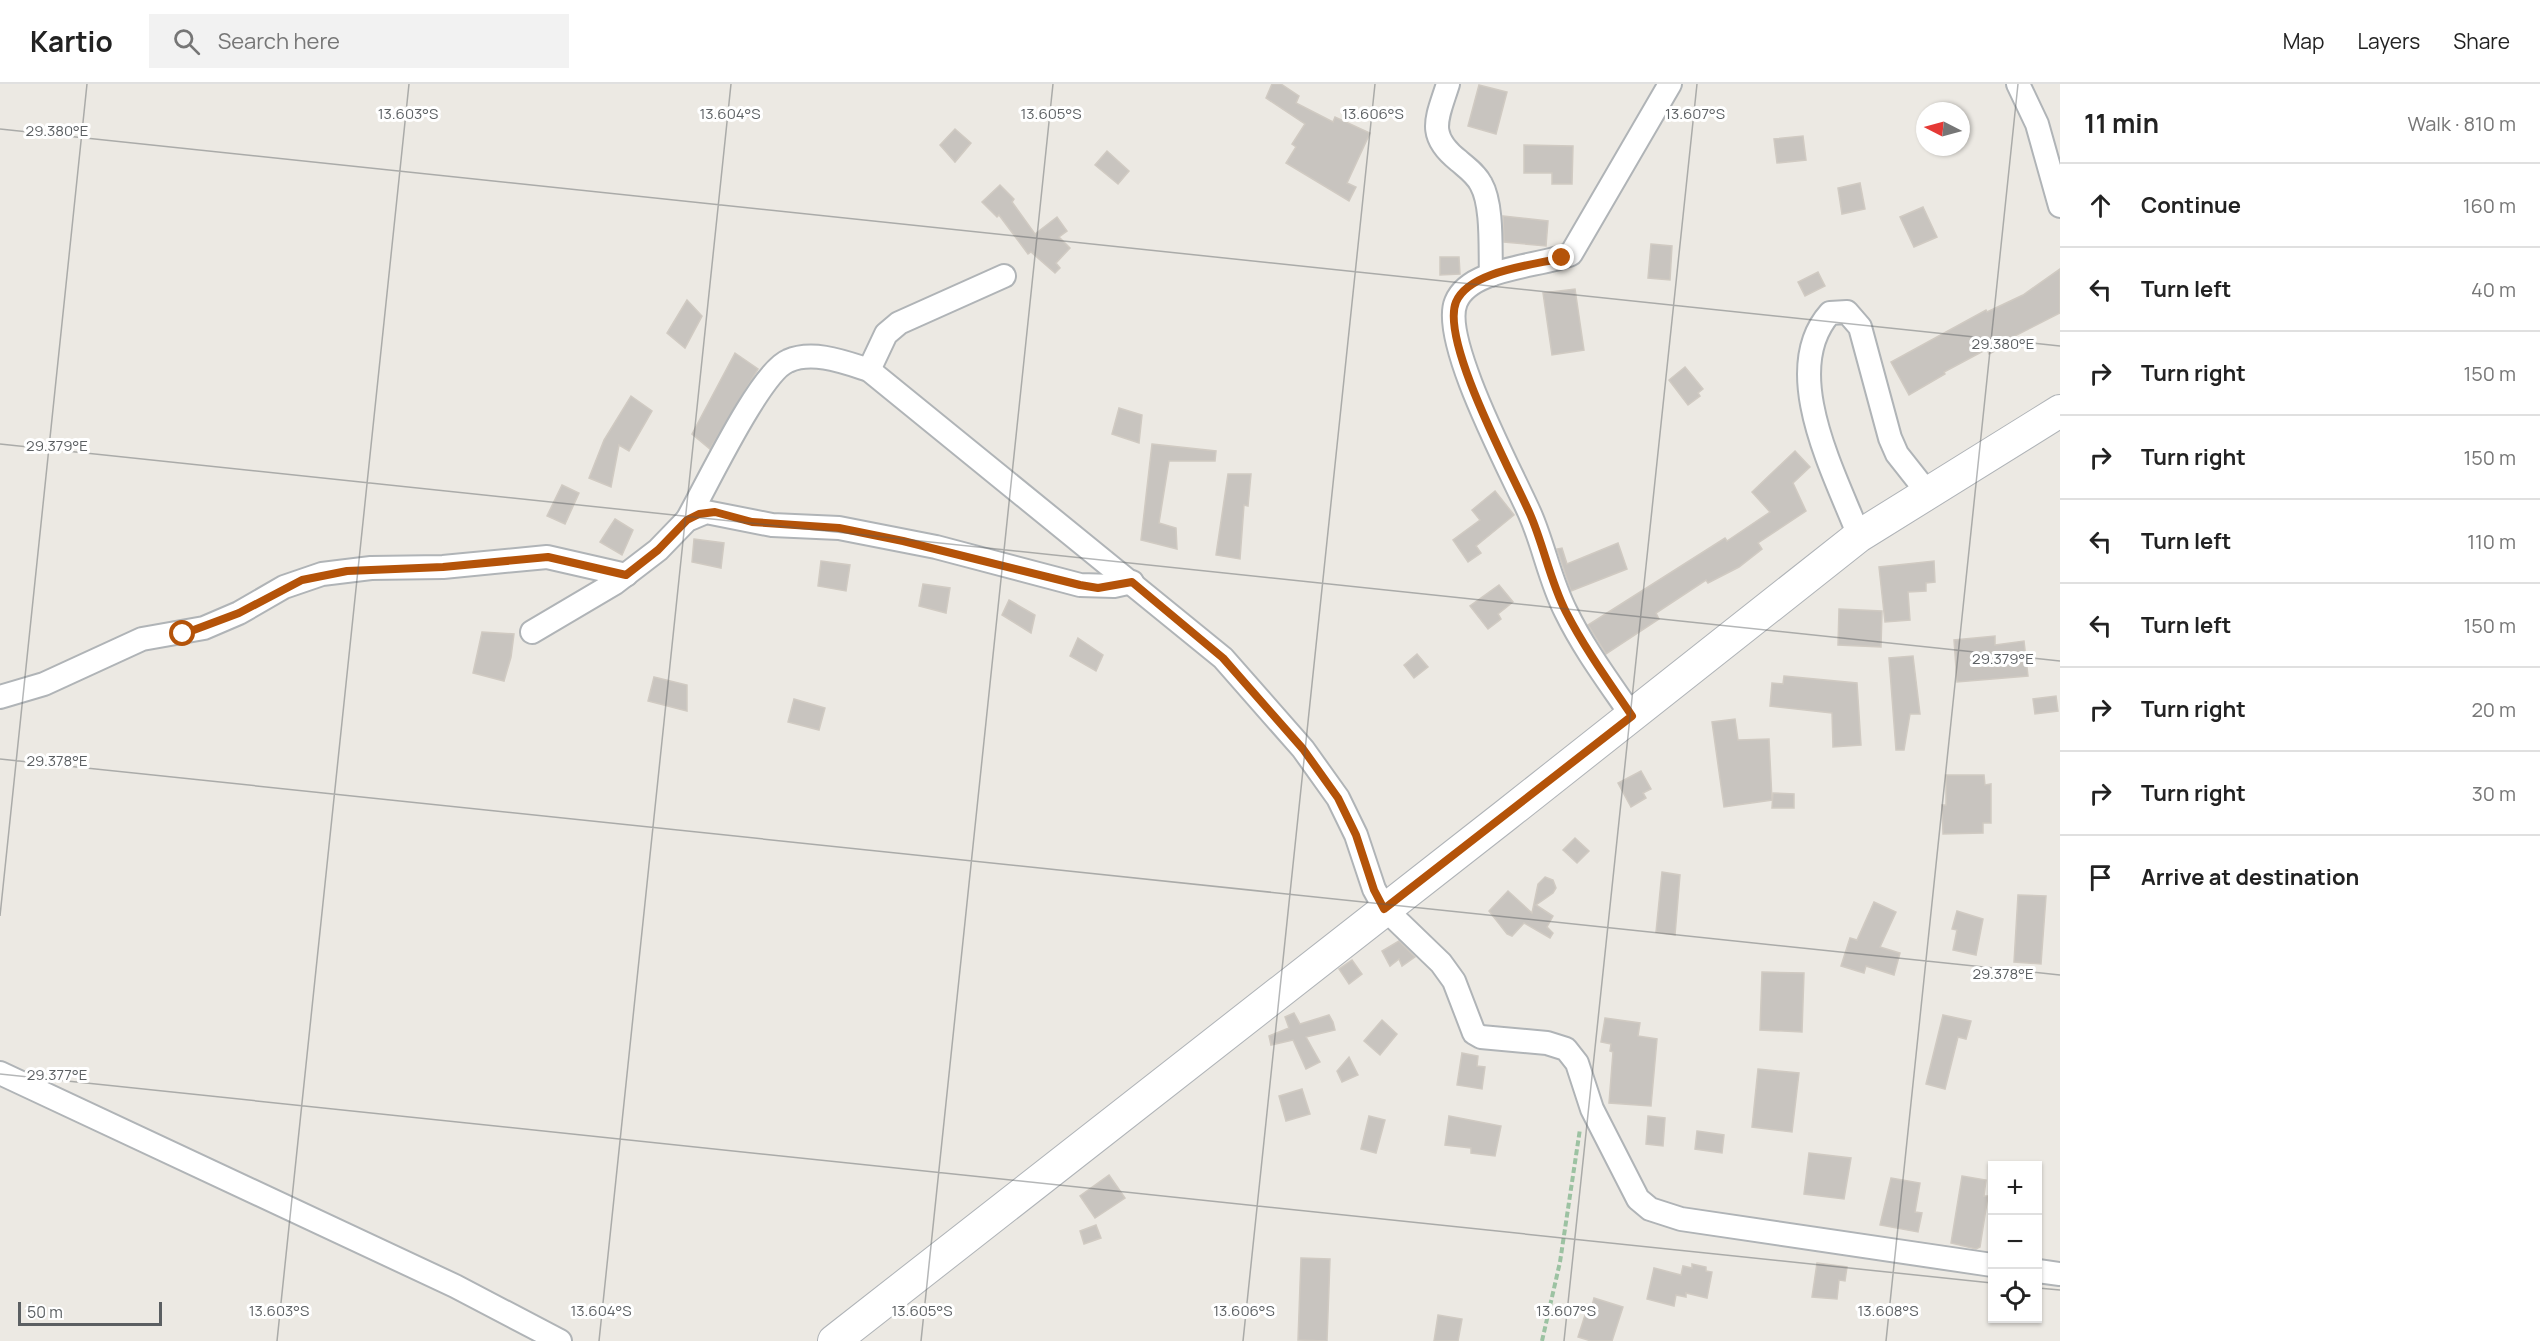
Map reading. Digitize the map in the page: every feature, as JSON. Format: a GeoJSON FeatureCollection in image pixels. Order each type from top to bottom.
{"type":"FeatureCollection","features":[{"type":"Feature","properties":{"kind":"street"},"geometry":{"type":"LineString","coordinates":[[1448,84],[1436,121],[1437,138],[1443,148],[1473,173],[1482,185],[1487,201],[1491,275]]}},
{"type":"Feature","properties":{"kind":"street"},"geometry":{"type":"LineString","coordinates":[[1632,716],[1594,661],[1564,609],[1531,515],[1502,455],[1464,365],[1454,321],[1456,302],[1466,288],[1491,275],[1570,254],[1670,84]]}},
{"type":"Feature","properties":{"kind":"street"},"geometry":{"type":"LineString","coordinates":[[2018,84],[2037,124],[2060,206]]}},
{"type":"Feature","properties":{"kind":"street"},"geometry":{"type":"LineString","coordinates":[[869,370],[886,334],[899,323],[1004,276]]}},
{"type":"Feature","properties":{"kind":"street"},"geometry":{"type":"LineString","coordinates":[[1859,536],[1824,443],[1808,386],[1813,344],[1823,321],[1830,314],[1847,312],[1860,327],[1890,438],[1897,454],[1927,492]]}},
{"type":"Feature","properties":{"kind":"street"},"geometry":{"type":"LineString","coordinates":[[532,632],[626,575],[658,550],[687,520],[753,401],[776,368],[788,360],[807,357],[834,359],[869,370],[1049,519],[1132,582],[1223,658],[1303,749],[1338,798],[1356,835],[1374,890],[1384,909],[1441,963],[1454,981],[1474,1033],[1481,1037],[1547,1043],[1566,1049],[1577,1063],[1586,1092],[1638,1199],[1650,1209],[1663,1215],[1988,1264]]}},
{"type":"Feature","properties":{"kind":"street"},"geometry":{"type":"LineString","coordinates":[[834,1341],[1859,536],[2060,411]]}},
{"type":"Feature","properties":{"kind":"street"},"geometry":{"type":"LineString","coordinates":[[687,520],[699,514],[715,512],[752,522],[839,528],[936,548],[1080,585],[1098,588],[1132,582]]}},
{"type":"Feature","properties":{"kind":"street"},"geometry":{"type":"LineString","coordinates":[[0,697],[44,684],[142,639],[204,628],[239,613],[284,587],[322,574],[371,568],[443,567],[548,557],[626,575]]}},
{"type":"Feature","properties":{"kind":"street"},"geometry":{"type":"LineString","coordinates":[[0,1073],[455,1286],[561,1341]]}},
{"type":"Feature","properties":{"kind":"street"},"geometry":{"type":"LineString","coordinates":[[2042,1272],[2060,1274]]}},
{"type":"Feature","properties":{"kind":"path"},"geometry":{"type":"LineString","coordinates":[[1542,1341],[1560,1262],[1586,1092]]}},
{"type":"Feature","properties":{"kind":"building"},"geometry":{"type":"Polygon","coordinates":[[[1272,84],[1281,84],[1299,96],[1296,103],[1333,122],[1335,117],[1370,133],[1347,183],[1356,187],[1349,201],[1286,163],[1296,147],[1292,144],[1305,124],[1266,98],[1272,84]]]}},
{"type":"Feature","properties":{"kind":"building"},"geometry":{"type":"Polygon","coordinates":[[[1479,85],[1507,92],[1496,134],[1468,126],[1479,85]]]}},
{"type":"Feature","properties":{"kind":"building"},"geometry":{"type":"Polygon","coordinates":[[[955,129],[971,143],[955,162],[940,145],[955,129]]]}},
{"type":"Feature","properties":{"kind":"building"},"geometry":{"type":"Polygon","coordinates":[[[1803,136],[1806,160],[1777,163],[1774,139],[1803,136]]]}},
{"type":"Feature","properties":{"kind":"building"},"geometry":{"type":"Polygon","coordinates":[[[1524,145],[1573,146],[1572,184],[1552,184],[1552,173],[1524,173],[1524,145]]]}},
{"type":"Feature","properties":{"kind":"building"},"geometry":{"type":"Polygon","coordinates":[[[1107,151],[1129,171],[1118,184],[1095,165],[1107,151]]]}},
{"type":"Feature","properties":{"kind":"building"},"geometry":{"type":"Polygon","coordinates":[[[1860,183],[1865,209],[1842,214],[1838,188],[1860,183]]]}},
{"type":"Feature","properties":{"kind":"building"},"geometry":{"type":"Polygon","coordinates":[[[1000,185],[1014,199],[1012,202],[1035,234],[1057,217],[1067,231],[1059,237],[1070,248],[1056,263],[1060,268],[1055,273],[1031,252],[1028,254],[999,215],[997,217],[982,202],[1000,185]]]}},
{"type":"Feature","properties":{"kind":"building"},"geometry":{"type":"Polygon","coordinates":[[[1923,207],[1937,237],[1914,247],[1900,217],[1923,207]]]}},
{"type":"Feature","properties":{"kind":"building"},"geometry":{"type":"Polygon","coordinates":[[[1503,216],[1548,221],[1546,246],[1504,242],[1503,216]]]}},
{"type":"Feature","properties":{"kind":"building"},"geometry":{"type":"Polygon","coordinates":[[[1651,244],[1672,246],[1670,280],[1648,278],[1651,244]]]}},
{"type":"Feature","properties":{"kind":"building"},"geometry":{"type":"Polygon","coordinates":[[[1440,257],[1459,257],[1460,274],[1440,275],[1440,257]]]}},
{"type":"Feature","properties":{"kind":"building"},"geometry":{"type":"Polygon","coordinates":[[[2060,269],[2060,313],[2003,342],[2005,346],[1989,354],[1987,349],[1944,372],[1945,374],[1909,395],[1891,362],[1986,310],[1987,312],[2023,295],[2060,269]]]}},
{"type":"Feature","properties":{"kind":"building"},"geometry":{"type":"Polygon","coordinates":[[[1818,272],[1825,286],[1805,296],[1798,282],[1818,272]]]}},
{"type":"Feature","properties":{"kind":"building"},"geometry":{"type":"Polygon","coordinates":[[[1575,289],[1584,350],[1552,355],[1543,293],[1575,289]]]}},
{"type":"Feature","properties":{"kind":"building"},"geometry":{"type":"Polygon","coordinates":[[[687,300],[702,316],[685,348],[667,333],[687,300]]]}},
{"type":"Feature","properties":{"kind":"building"},"geometry":{"type":"Polygon","coordinates":[[[735,353],[758,369],[710,449],[692,434],[735,353]]]}},
{"type":"Feature","properties":{"kind":"building"},"geometry":{"type":"Polygon","coordinates":[[[1685,367],[1703,389],[1698,393],[1700,396],[1688,405],[1669,380],[1685,367]]]}},
{"type":"Feature","properties":{"kind":"building"},"geometry":{"type":"Polygon","coordinates":[[[631,396],[652,411],[629,451],[619,445],[611,487],[589,478],[604,440],[631,396]]]}},
{"type":"Feature","properties":{"kind":"building"},"geometry":{"type":"Polygon","coordinates":[[[1119,408],[1142,415],[1139,443],[1112,434],[1119,408]]]}},
{"type":"Feature","properties":{"kind":"building"},"geometry":{"type":"Polygon","coordinates":[[[1152,444],[1216,451],[1215,461],[1169,461],[1159,523],[1176,528],[1177,549],[1141,540],[1152,444]]]}},
{"type":"Feature","properties":{"kind":"building"},"geometry":{"type":"Polygon","coordinates":[[[1795,451],[1810,467],[1793,483],[1806,511],[1758,543],[1762,549],[1739,567],[1708,583],[1706,580],[1656,613],[1659,619],[1606,654],[1588,625],[1725,538],[1727,541],[1770,512],[1752,492],[1795,451]]]}},
{"type":"Feature","properties":{"kind":"building"},"geometry":{"type":"Polygon","coordinates":[[[1228,474],[1251,474],[1248,506],[1244,505],[1240,559],[1216,555],[1228,474]]]}},
{"type":"Feature","properties":{"kind":"building"},"geometry":{"type":"Polygon","coordinates":[[[562,485],[579,493],[565,524],[547,516],[562,485]]]}},
{"type":"Feature","properties":{"kind":"building"},"geometry":{"type":"Polygon","coordinates":[[[1495,491],[1514,515],[1476,546],[1481,553],[1468,562],[1453,540],[1480,520],[1472,510],[1495,491]]]}},
{"type":"Feature","properties":{"kind":"building"},"geometry":{"type":"Polygon","coordinates":[[[615,519],[633,530],[622,555],[600,542],[615,519]]]}},
{"type":"Feature","properties":{"kind":"building"},"geometry":{"type":"Polygon","coordinates":[[[694,539],[724,543],[721,568],[692,562],[694,539]]]}},
{"type":"Feature","properties":{"kind":"building"},"geometry":{"type":"Polygon","coordinates":[[[1618,543],[1627,569],[1571,591],[1557,549],[1562,548],[1567,564],[1618,543]]]}},
{"type":"Feature","properties":{"kind":"building"},"geometry":{"type":"Polygon","coordinates":[[[821,561],[850,565],[846,591],[818,586],[821,561]]]}},
{"type":"Feature","properties":{"kind":"building"},"geometry":{"type":"Polygon","coordinates":[[[1934,561],[1935,582],[1926,583],[1926,591],[1908,592],[1910,620],[1885,622],[1879,567],[1934,561]]]}},
{"type":"Feature","properties":{"kind":"building"},"geometry":{"type":"Polygon","coordinates":[[[923,584],[950,588],[946,613],[919,606],[923,584]]]}},
{"type":"Feature","properties":{"kind":"building"},"geometry":{"type":"Polygon","coordinates":[[[1499,585],[1513,602],[1498,614],[1501,619],[1488,629],[1470,606],[1499,585]]]}},
{"type":"Feature","properties":{"kind":"building"},"geometry":{"type":"Polygon","coordinates":[[[1009,600],[1035,615],[1031,633],[1002,615],[1009,600]]]}},
{"type":"Feature","properties":{"kind":"building"},"geometry":{"type":"Polygon","coordinates":[[[1839,609],[1882,611],[1881,647],[1838,645],[1839,609]]]}},
{"type":"Feature","properties":{"kind":"building"},"geometry":{"type":"Polygon","coordinates":[[[482,632],[514,634],[511,657],[504,681],[473,673],[482,632]]]}},
{"type":"Feature","properties":{"kind":"building"},"geometry":{"type":"Polygon","coordinates":[[[1995,636],[1995,645],[2024,641],[2028,676],[1957,682],[1954,640],[1995,636]]]}},
{"type":"Feature","properties":{"kind":"building"},"geometry":{"type":"Polygon","coordinates":[[[1078,638],[1103,655],[1096,671],[1070,656],[1078,638]]]}},
{"type":"Feature","properties":{"kind":"building"},"geometry":{"type":"Polygon","coordinates":[[[1417,654],[1428,667],[1414,678],[1404,665],[1417,654]]]}},
{"type":"Feature","properties":{"kind":"building"},"geometry":{"type":"Polygon","coordinates":[[[1913,656],[1920,714],[1910,714],[1904,750],[1896,750],[1889,658],[1913,656]]]}},
{"type":"Feature","properties":{"kind":"building"},"geometry":{"type":"Polygon","coordinates":[[[1784,676],[1857,683],[1861,745],[1833,747],[1832,713],[1770,706],[1772,683],[1783,684],[1784,676]]]}},
{"type":"Feature","properties":{"kind":"building"},"geometry":{"type":"Polygon","coordinates":[[[654,677],[687,685],[687,711],[648,701],[654,677]]]}},
{"type":"Feature","properties":{"kind":"building"},"geometry":{"type":"Polygon","coordinates":[[[2056,696],[2058,711],[2035,714],[2033,699],[2056,696]]]}},
{"type":"Feature","properties":{"kind":"building"},"geometry":{"type":"Polygon","coordinates":[[[794,699],[825,708],[819,730],[788,722],[794,699]]]}},
{"type":"Feature","properties":{"kind":"building"},"geometry":{"type":"Polygon","coordinates":[[[1735,719],[1738,740],[1769,739],[1772,800],[1724,807],[1712,722],[1735,719]]]}},
{"type":"Feature","properties":{"kind":"building"},"geometry":{"type":"Polygon","coordinates":[[[1641,771],[1651,789],[1643,793],[1646,798],[1631,807],[1618,783],[1641,771]]]}},
{"type":"Feature","properties":{"kind":"building"},"geometry":{"type":"Polygon","coordinates":[[[1946,775],[1984,775],[1985,785],[1991,784],[1991,823],[1983,823],[1983,833],[1943,834],[1942,805],[1946,805],[1946,775]]]}},
{"type":"Feature","properties":{"kind":"building"},"geometry":{"type":"Polygon","coordinates":[[[1773,793],[1794,794],[1794,808],[1772,808],[1773,793]]]}},
{"type":"Feature","properties":{"kind":"building"},"geometry":{"type":"Polygon","coordinates":[[[1575,838],[1589,851],[1577,863],[1563,850],[1575,838]]]}},
{"type":"Feature","properties":{"kind":"building"},"geometry":{"type":"Polygon","coordinates":[[[1662,872],[1680,875],[1675,935],[1656,932],[1662,872]]]}},
{"type":"Feature","properties":{"kind":"building"},"geometry":{"type":"Polygon","coordinates":[[[1545,877],[1553,880],[1556,888],[1553,893],[1536,905],[1553,916],[1547,927],[1553,933],[1550,938],[1524,923],[1512,936],[1507,934],[1489,911],[1508,891],[1532,913],[1538,884],[1545,877]]]}},
{"type":"Feature","properties":{"kind":"building"},"geometry":{"type":"Polygon","coordinates":[[[2018,895],[2046,896],[2041,964],[2014,962],[2018,895]]]}},
{"type":"Feature","properties":{"kind":"building"},"geometry":{"type":"Polygon","coordinates":[[[1874,902],[1896,912],[1880,947],[1900,953],[1894,975],[1866,966],[1864,973],[1841,966],[1850,938],[1857,940],[1874,902]]]}},
{"type":"Feature","properties":{"kind":"building"},"geometry":{"type":"Polygon","coordinates":[[[1957,911],[1983,919],[1976,955],[1953,950],[1957,930],[1952,929],[1957,911]]]}},
{"type":"Feature","properties":{"kind":"building"},"geometry":{"type":"Polygon","coordinates":[[[1399,941],[1415,957],[1402,966],[1399,959],[1390,966],[1382,951],[1399,941]]]}},
{"type":"Feature","properties":{"kind":"building"},"geometry":{"type":"Polygon","coordinates":[[[1352,960],[1362,974],[1349,984],[1339,969],[1352,960]]]}},
{"type":"Feature","properties":{"kind":"building"},"geometry":{"type":"Polygon","coordinates":[[[1762,972],[1804,973],[1802,1032],[1760,1030],[1762,972]]]}},
{"type":"Feature","properties":{"kind":"building"},"geometry":{"type":"Polygon","coordinates":[[[1294,1013],[1300,1024],[1329,1015],[1335,1030],[1306,1037],[1320,1062],[1306,1069],[1293,1040],[1271,1045],[1269,1036],[1289,1028],[1285,1017],[1294,1013]]]}},
{"type":"Feature","properties":{"kind":"building"},"geometry":{"type":"Polygon","coordinates":[[[1943,1015],[1971,1021],[1966,1039],[1958,1037],[1945,1089],[1926,1084],[1943,1015]]]}},
{"type":"Feature","properties":{"kind":"building"},"geometry":{"type":"Polygon","coordinates":[[[1605,1018],[1640,1023],[1638,1036],[1657,1039],[1651,1106],[1609,1103],[1613,1052],[1610,1051],[1611,1044],[1601,1042],[1605,1018]]]}},
{"type":"Feature","properties":{"kind":"building"},"geometry":{"type":"Polygon","coordinates":[[[1382,1020],[1397,1034],[1380,1055],[1364,1041],[1382,1020]]]}},
{"type":"Feature","properties":{"kind":"building"},"geometry":{"type":"Polygon","coordinates":[[[1462,1053],[1478,1056],[1477,1066],[1485,1067],[1482,1089],[1457,1085],[1462,1053]]]}},
{"type":"Feature","properties":{"kind":"building"},"geometry":{"type":"Polygon","coordinates":[[[1349,1057],[1358,1075],[1342,1082],[1337,1071],[1349,1057]]]}},
{"type":"Feature","properties":{"kind":"building"},"geometry":{"type":"Polygon","coordinates":[[[1758,1069],[1799,1073],[1792,1132],[1752,1127],[1758,1069]]]}},
{"type":"Feature","properties":{"kind":"building"},"geometry":{"type":"Polygon","coordinates":[[[1302,1089],[1310,1114],[1286,1121],[1279,1096],[1302,1089]]]}},
{"type":"Feature","properties":{"kind":"building"},"geometry":{"type":"Polygon","coordinates":[[[1369,1116],[1385,1120],[1376,1153],[1361,1149],[1369,1116]]]}},
{"type":"Feature","properties":{"kind":"building"},"geometry":{"type":"Polygon","coordinates":[[[1449,1116],[1501,1126],[1495,1156],[1471,1153],[1471,1148],[1445,1145],[1449,1116]]]}},
{"type":"Feature","properties":{"kind":"building"},"geometry":{"type":"Polygon","coordinates":[[[1648,1116],[1665,1118],[1663,1146],[1646,1144],[1648,1116]]]}},
{"type":"Feature","properties":{"kind":"building"},"geometry":{"type":"Polygon","coordinates":[[[1697,1131],[1724,1135],[1722,1153],[1695,1149],[1697,1131]]]}},
{"type":"Feature","properties":{"kind":"building"},"geometry":{"type":"Polygon","coordinates":[[[1809,1153],[1851,1158],[1844,1199],[1804,1194],[1809,1153]]]}},
{"type":"Feature","properties":{"kind":"building"},"geometry":{"type":"Polygon","coordinates":[[[1109,1175],[1125,1198],[1095,1218],[1080,1196],[1109,1175]]]}},
{"type":"Feature","properties":{"kind":"building"},"geometry":{"type":"Polygon","coordinates":[[[1962,1176],[1986,1180],[1984,1196],[1988,1196],[1980,1247],[1976,1249],[1951,1243],[1962,1176]]]}},
{"type":"Feature","properties":{"kind":"building"},"geometry":{"type":"Polygon","coordinates":[[[1891,1178],[1920,1183],[1915,1212],[1922,1213],[1918,1232],[1880,1225],[1891,1178]]]}},
{"type":"Feature","properties":{"kind":"building"},"geometry":{"type":"Polygon","coordinates":[[[1096,1225],[1101,1238],[1084,1244],[1080,1231],[1096,1225]]]}},
{"type":"Feature","properties":{"kind":"building"},"geometry":{"type":"Polygon","coordinates":[[[1301,1258],[1330,1259],[1327,1341],[1298,1340],[1301,1258]]]}},
{"type":"Feature","properties":{"kind":"building"},"geometry":{"type":"Polygon","coordinates":[[[1817,1263],[1847,1267],[1845,1281],[1839,1280],[1837,1299],[1812,1297],[1817,1263]]]}},
{"type":"Feature","properties":{"kind":"building"},"geometry":{"type":"Polygon","coordinates":[[[1692,1264],[1706,1267],[1706,1271],[1712,1272],[1707,1298],[1686,1293],[1686,1297],[1676,1295],[1674,1306],[1647,1299],[1654,1268],[1681,1275],[1683,1266],[1692,1268],[1692,1264]]]}},
{"type":"Feature","properties":{"kind":"building"},"geometry":{"type":"Polygon","coordinates":[[[1594,1298],[1623,1307],[1612,1341],[1591,1341],[1578,1337],[1587,1309],[1591,1310],[1594,1298]]]}},
{"type":"Feature","properties":{"kind":"building"},"geometry":{"type":"Polygon","coordinates":[[[1438,1315],[1462,1319],[1458,1341],[1434,1341],[1438,1315]]]}},
{"type":"Feature","properties":{"kind":"route"},"geometry":{"type":"LineString","coordinates":[[183,634],[239,613],[284,587],[322,574],[371,568],[489,564],[548,557],[626,575],[658,550],[687,520],[706,512],[772,525],[839,528],[936,548],[1098,588],[1132,582],[1223,658],[1303,749],[1338,798],[1356,835],[1374,890],[1384,909],[1632,716],[1594,661],[1564,609],[1531,515],[1502,455],[1464,365],[1456,336],[1454,321],[1456,302],[1466,288],[1491,275],[1562,258]]}}]}
